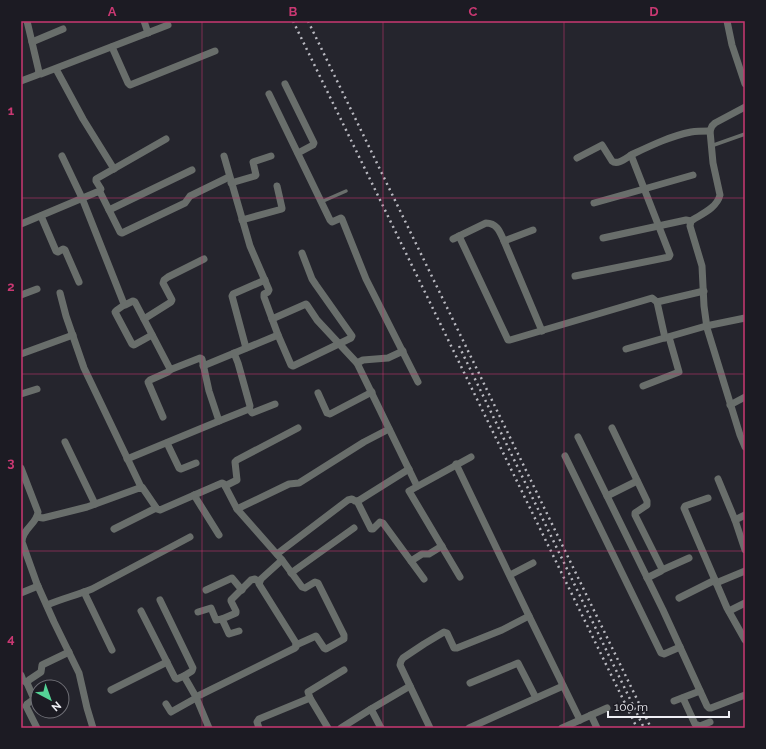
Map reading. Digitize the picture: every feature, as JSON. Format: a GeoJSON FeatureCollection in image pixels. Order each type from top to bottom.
{"type":"FeatureCollection","features":[{"type":"Feature","properties":{"kind":"street"},"geometry":{"type":"LineString","coordinates":[[144,21],[148,33]]}},
{"type":"Feature","properties":{"kind":"street"},"geometry":{"type":"LineString","coordinates":[[727,21],[732,45],[745,84]]}},
{"type":"Feature","properties":{"kind":"street"},"geometry":{"type":"LineString","coordinates":[[25,22],[32,42],[39,72],[38,74]]}},
{"type":"Feature","properties":{"kind":"street"},"geometry":{"type":"LineString","coordinates":[[21,81],[56,69],[168,25]]}},
{"type":"Feature","properties":{"kind":"street"},"geometry":{"type":"LineString","coordinates":[[32,42],[63,29]]}},
{"type":"Feature","properties":{"kind":"street"},"geometry":{"type":"LineString","coordinates":[[112,47],[130,85],[215,51]]}},
{"type":"Feature","properties":{"kind":"street"},"geometry":{"type":"LineString","coordinates":[[56,69],[83,118],[114,169]]}},
{"type":"Feature","properties":{"kind":"street"},"geometry":{"type":"LineString","coordinates":[[285,84],[314,143],[298,153]]}},
{"type":"Feature","properties":{"kind":"street"},"geometry":{"type":"LineString","coordinates":[[269,94],[331,221],[342,219],[366,279],[418,382]]}},
{"type":"Feature","properties":{"kind":"street"},"geometry":{"type":"LineString","coordinates":[[691,222],[715,205],[719,200],[720,195],[711,146],[710,131],[712,126],[745,107]]}},
{"type":"Feature","properties":{"kind":"street"},"geometry":{"type":"LineString","coordinates":[[577,158],[603,145],[612,161],[617,163],[661,141],[675,136],[691,132],[710,131]]}},
{"type":"Feature","properties":{"kind":"street"},"geometry":{"type":"LineString","coordinates":[[166,139],[96,179],[100,189],[99,192],[120,232],[122,233],[185,203],[190,196],[230,180],[255,176],[253,162],[271,156]]}},
{"type":"Feature","properties":{"kind":"street"},"geometry":{"type":"LineString","coordinates":[[575,276],[669,257],[670,254],[631,155]]}},
{"type":"Feature","properties":{"kind":"street"},"geometry":{"type":"LineString","coordinates":[[62,156],[82,198],[124,305]]}},
{"type":"Feature","properties":{"kind":"street"},"geometry":{"type":"LineString","coordinates":[[224,156],[250,246],[269,290],[264,294],[264,297],[278,335],[291,365],[293,366],[340,344],[351,338],[352,335],[314,282],[302,253]]}},
{"type":"Feature","properties":{"kind":"street"},"geometry":{"type":"LineString","coordinates":[[109,210],[192,170]]}},
{"type":"Feature","properties":{"kind":"street"},"geometry":{"type":"LineString","coordinates":[[594,203],[693,175]]}},
{"type":"Feature","properties":{"kind":"street"},"geometry":{"type":"LineString","coordinates":[[242,220],[282,209],[277,186]]}},
{"type":"Feature","properties":{"kind":"street"},"geometry":{"type":"LineString","coordinates":[[21,224],[99,192]]}},
{"type":"Feature","properties":{"kind":"street"},"geometry":{"type":"LineString","coordinates":[[41,216],[56,251],[57,252],[63,249],[65,250],[79,282]]}},
{"type":"Feature","properties":{"kind":"street"},"geometry":{"type":"LineString","coordinates":[[603,238],[686,220],[691,222]]}},
{"type":"Feature","properties":{"kind":"street"},"geometry":{"type":"LineString","coordinates":[[691,222],[690,226],[702,266],[706,326],[730,405],[745,447]]}},
{"type":"Feature","properties":{"kind":"street"},"geometry":{"type":"LineString","coordinates":[[542,331],[498,229],[491,223],[486,223],[456,237],[508,340],[511,341],[652,298],[657,302],[667,337],[680,372],[643,386]]}},
{"type":"Feature","properties":{"kind":"street"},"geometry":{"type":"LineString","coordinates":[[504,241],[533,230]]}},
{"type":"Feature","properties":{"kind":"street"},"geometry":{"type":"LineString","coordinates":[[144,319],[171,302],[163,283],[164,280],[204,259]]}},
{"type":"Feature","properties":{"kind":"street"},"geometry":{"type":"LineString","coordinates":[[246,348],[232,296],[233,294],[265,280]]}},
{"type":"Feature","properties":{"kind":"street"},"geometry":{"type":"LineString","coordinates":[[21,295],[37,289]]}},
{"type":"Feature","properties":{"kind":"street"},"geometry":{"type":"LineString","coordinates":[[657,302],[704,291]]}},
{"type":"Feature","properties":{"kind":"street"},"geometry":{"type":"LineString","coordinates":[[60,293],[66,316],[84,368],[141,487],[156,508],[160,510],[221,483],[224,484],[237,509],[279,557],[303,588],[315,582],[318,583],[345,638],[326,649],[316,636],[296,645],[295,648],[171,712],[166,704]]}},
{"type":"Feature","properties":{"kind":"street"},"geometry":{"type":"LineString","coordinates":[[152,335],[134,345],[132,344],[115,312],[124,305],[134,301],[171,369]]}},
{"type":"Feature","properties":{"kind":"street"},"geometry":{"type":"LineString","coordinates":[[272,319],[307,304],[317,320],[357,362],[417,486]]}},
{"type":"Feature","properties":{"kind":"street"},"geometry":{"type":"LineString","coordinates":[[626,349],[706,326],[745,318]]}},
{"type":"Feature","properties":{"kind":"street"},"geometry":{"type":"LineString","coordinates":[[21,354],[73,335]]}},
{"type":"Feature","properties":{"kind":"street"},"geometry":{"type":"LineString","coordinates":[[203,366],[278,335]]}},
{"type":"Feature","properties":{"kind":"street"},"geometry":{"type":"LineString","coordinates":[[357,362],[363,360],[388,358],[403,351]]}},
{"type":"Feature","properties":{"kind":"street"},"geometry":{"type":"LineString","coordinates":[[234,353],[250,406],[249,409],[252,413],[275,404]]}},
{"type":"Feature","properties":{"kind":"street"},"geometry":{"type":"LineString","coordinates":[[163,417],[148,382],[171,369],[200,358],[202,359],[209,391],[219,421]]}},
{"type":"Feature","properties":{"kind":"street"},"geometry":{"type":"LineString","coordinates":[[21,394],[37,389]]}},
{"type":"Feature","properties":{"kind":"street"},"geometry":{"type":"LineString","coordinates":[[318,392],[327,413],[330,414],[372,392]]}},
{"type":"Feature","properties":{"kind":"street"},"geometry":{"type":"LineString","coordinates":[[730,405],[745,397]]}},
{"type":"Feature","properties":{"kind":"street"},"geometry":{"type":"LineString","coordinates":[[127,459],[249,409]]}},
{"type":"Feature","properties":{"kind":"street"},"geometry":{"type":"LineString","coordinates":[[224,486],[237,480],[235,462],[237,460],[298,428]]}},
{"type":"Feature","properties":{"kind":"street"},"geometry":{"type":"LineString","coordinates":[[612,428],[647,502],[647,505],[635,513],[635,515],[662,567],[662,570]]}},
{"type":"Feature","properties":{"kind":"street"},"geometry":{"type":"LineString","coordinates":[[237,509],[288,484],[299,483],[364,442],[389,429]]}},
{"type":"Feature","properties":{"kind":"street"},"geometry":{"type":"LineString","coordinates":[[578,437],[647,578],[707,706],[711,708],[745,695]]}},
{"type":"Feature","properties":{"kind":"street"},"geometry":{"type":"LineString","coordinates":[[65,442],[95,504]]}},
{"type":"Feature","properties":{"kind":"street"},"geometry":{"type":"LineString","coordinates":[[167,442],[179,468],[181,469],[196,463]]}},
{"type":"Feature","properties":{"kind":"street"},"geometry":{"type":"LineString","coordinates":[[565,456],[661,652],[664,654],[680,647]]}},
{"type":"Feature","properties":{"kind":"street"},"geometry":{"type":"LineString","coordinates":[[460,577],[409,492],[417,486],[471,457]]}},
{"type":"Feature","properties":{"kind":"street"},"geometry":{"type":"LineString","coordinates":[[456,464],[580,720]]}},
{"type":"Feature","properties":{"kind":"street"},"geometry":{"type":"LineString","coordinates":[[21,468],[38,512],[37,517],[24,529],[22,545],[38,586],[79,673],[93,728]]}},
{"type":"Feature","properties":{"kind":"street"},"geometry":{"type":"LineString","coordinates":[[357,502],[409,469]]}},
{"type":"Feature","properties":{"kind":"street"},"geometry":{"type":"LineString","coordinates":[[718,479],[735,520],[745,550]]}},
{"type":"Feature","properties":{"kind":"street"},"geometry":{"type":"LineString","coordinates":[[607,496],[637,481]]}},
{"type":"Feature","properties":{"kind":"street"},"geometry":{"type":"LineString","coordinates":[[37,517],[43,518],[95,504],[141,487]]}},
{"type":"Feature","properties":{"kind":"street"},"geometry":{"type":"LineString","coordinates":[[194,495],[219,535]]}},
{"type":"Feature","properties":{"kind":"street"},"geometry":{"type":"LineString","coordinates":[[708,498],[684,507],[715,582],[745,640]]}},
{"type":"Feature","properties":{"kind":"street"},"geometry":{"type":"LineString","coordinates":[[259,582],[279,557],[348,500],[352,499],[357,502],[370,529],[380,522],[383,522],[424,579]]}},
{"type":"Feature","properties":{"kind":"street"},"geometry":{"type":"LineString","coordinates":[[114,529],[156,508]]}},
{"type":"Feature","properties":{"kind":"street"},"geometry":{"type":"LineString","coordinates":[[735,520],[745,515]]}},
{"type":"Feature","properties":{"kind":"street"},"geometry":{"type":"LineString","coordinates":[[291,573],[354,528]]}},
{"type":"Feature","properties":{"kind":"street"},"geometry":{"type":"LineString","coordinates":[[47,606],[84,592],[190,537]]}},
{"type":"Feature","properties":{"kind":"street"},"geometry":{"type":"LineString","coordinates":[[411,561],[422,554],[429,554],[442,546]]}},
{"type":"Feature","properties":{"kind":"street"},"geometry":{"type":"LineString","coordinates":[[647,578],[689,558]]}},
{"type":"Feature","properties":{"kind":"street"},"geometry":{"type":"LineString","coordinates":[[510,575],[533,563]]}},
{"type":"Feature","properties":{"kind":"street"},"geometry":{"type":"LineString","coordinates":[[679,598],[745,571]]}},
{"type":"Feature","properties":{"kind":"street"},"geometry":{"type":"LineString","coordinates":[[206,590],[232,578],[242,590]]}},
{"type":"Feature","properties":{"kind":"street"},"geometry":{"type":"LineString","coordinates":[[198,612],[211,608],[216,620],[236,613],[231,600],[253,579],[259,582],[296,645]]}},
{"type":"Feature","properties":{"kind":"street"},"geometry":{"type":"LineString","coordinates":[[21,593],[38,586]]}},
{"type":"Feature","properties":{"kind":"street"},"geometry":{"type":"LineString","coordinates":[[84,592],[112,650]]}},
{"type":"Feature","properties":{"kind":"street"},"geometry":{"type":"LineString","coordinates":[[141,611],[175,678],[177,679],[184,676],[192,671],[193,668],[160,600]]}},
{"type":"Feature","properties":{"kind":"street"},"geometry":{"type":"LineString","coordinates":[[729,611],[745,603]]}},
{"type":"Feature","properties":{"kind":"street"},"geometry":{"type":"LineString","coordinates":[[430,728],[400,665],[403,658],[446,632],[454,648],[457,648],[502,630],[529,616]]}},
{"type":"Feature","properties":{"kind":"street"},"geometry":{"type":"LineString","coordinates":[[222,619],[229,634],[239,631]]}},
{"type":"Feature","properties":{"kind":"street"},"geometry":{"type":"LineString","coordinates":[[27,683],[41,672],[44,664],[69,652]]}},
{"type":"Feature","properties":{"kind":"street"},"geometry":{"type":"LineString","coordinates":[[111,690],[167,662]]}},
{"type":"Feature","properties":{"kind":"street"},"geometry":{"type":"LineString","coordinates":[[470,683],[518,663],[536,698]]}},
{"type":"Feature","properties":{"kind":"street"},"geometry":{"type":"LineString","coordinates":[[328,728],[310,698],[308,691],[344,670]]}},
{"type":"Feature","properties":{"kind":"street"},"geometry":{"type":"LineString","coordinates":[[21,675],[23,680],[27,683],[34,699],[26,706],[37,728]]}},
{"type":"Feature","properties":{"kind":"street"},"geometry":{"type":"LineString","coordinates":[[184,676],[196,698],[209,728]]}},
{"type":"Feature","properties":{"kind":"street"},"geometry":{"type":"LineString","coordinates":[[341,728],[410,686]]}},
{"type":"Feature","properties":{"kind":"street"},"geometry":{"type":"LineString","coordinates":[[469,728],[564,686]]}},
{"type":"Feature","properties":{"kind":"street"},"geometry":{"type":"LineString","coordinates":[[674,702],[700,691]]}},
{"type":"Feature","properties":{"kind":"street"},"geometry":{"type":"LineString","coordinates":[[259,728],[257,722],[259,719],[310,698]]}},
{"type":"Feature","properties":{"kind":"street"},"geometry":{"type":"LineString","coordinates":[[683,698],[695,724],[700,726],[710,722]]}},
{"type":"Feature","properties":{"kind":"street"},"geometry":{"type":"LineString","coordinates":[[562,728],[574,726],[580,720],[607,708]]}},
{"type":"Feature","properties":{"kind":"street"},"geometry":{"type":"LineString","coordinates":[[371,709],[381,728]]}},
{"type":"Feature","properties":{"kind":"street"},"geometry":{"type":"LineString","coordinates":[[591,715],[596,728]]}},
{"type":"Feature","properties":{"kind":"lane"},"geometry":{"type":"LineString","coordinates":[[711,146],[745,134]]}},
{"type":"Feature","properties":{"kind":"lane"},"geometry":{"type":"LineString","coordinates":[[321,202],[346,191]]}},
{"type":"Feature","properties":{"kind":"railway"},"geometry":{"type":"LineString","coordinates":[[293,21],[637,728]]}},
{"type":"Feature","properties":{"kind":"railway"},"geometry":{"type":"LineString","coordinates":[[308,21],[651,728]]}},
{"type":"Feature","properties":{"kind":"railway"},"geometry":{"type":"LineString","coordinates":[[459,346],[644,728]]}}]}
